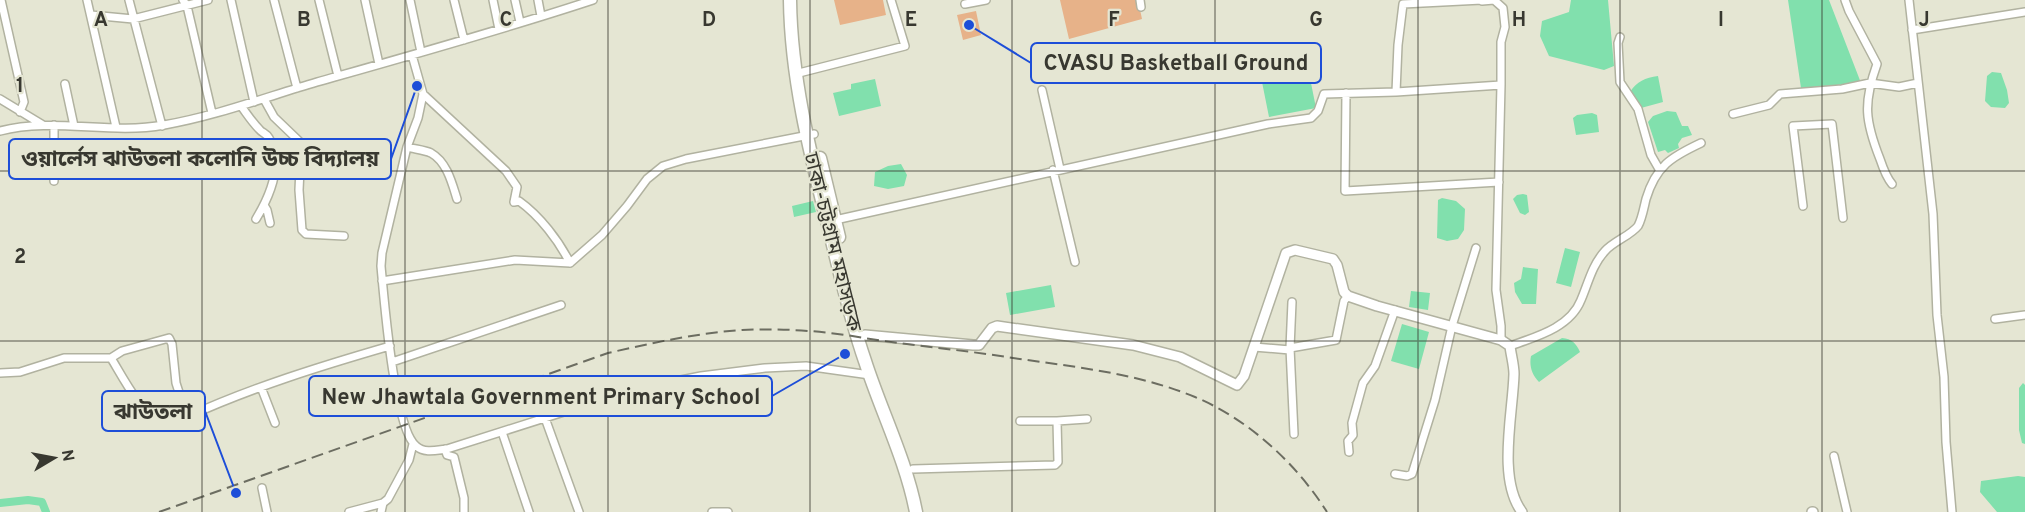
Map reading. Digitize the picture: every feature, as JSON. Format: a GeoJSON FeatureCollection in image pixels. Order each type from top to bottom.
{"type":"FeatureCollection","features":[{"type":"Feature","properties":{"kind":"highway","name":"ঢাকা-চট্টগ্রাম মহাসড়ক"},"geometry":{"type":"LineString","coordinates":[[790,0],[792,50],[846,298],[870,375],[908,477],[916,512]]}},
{"type":"Feature","properties":{"kind":"highway","name":"ঢাকা-চট্টগ্রাম মহাসড়ক"},"geometry":{"type":"LineString","coordinates":[[795,0],[798,73]]}},
{"type":"Feature","properties":{"kind":"highway","name":"ঢাকা-চট্টগ্রাম মহাসড়ক"},"geometry":{"type":"LineString","coordinates":[[810,134],[835,220],[864,335],[913,469],[923,512]]}},
{"type":"Feature","properties":{"kind":"main road"},"geometry":{"type":"LineString","coordinates":[[864,335],[979,345],[992,328],[1009,327],[1133,345],[1180,357],[1237,384],[1244,376],[1286,253],[1295,250],[1333,259],[1337,265],[1344,292],[1348,296],[1501,340],[1510,346],[1514,371],[1507,451],[1515,503],[1522,512]]}},
{"type":"Feature","properties":{"kind":"street"},"geometry":{"type":"LineString","coordinates":[[1,0],[31,126]]}},
{"type":"Feature","properties":{"kind":"street"},"geometry":{"type":"LineString","coordinates":[[87,0],[116,127]]}},
{"type":"Feature","properties":{"kind":"street"},"geometry":{"type":"LineString","coordinates":[[129,0],[162,126]]}},
{"type":"Feature","properties":{"kind":"street"},"geometry":{"type":"LineString","coordinates":[[91,15],[134,19],[185,3],[208,0]]}},
{"type":"Feature","properties":{"kind":"street"},"geometry":{"type":"LineString","coordinates":[[231,0],[254,102]]}},
{"type":"Feature","properties":{"kind":"street"},"geometry":{"type":"LineString","coordinates":[[274,0],[297,88]]}},
{"type":"Feature","properties":{"kind":"street"},"geometry":{"type":"LineString","coordinates":[[319,0],[338,76]]}},
{"type":"Feature","properties":{"kind":"street"},"geometry":{"type":"LineString","coordinates":[[365,0],[379,64]]}},
{"type":"Feature","properties":{"kind":"street"},"geometry":{"type":"LineString","coordinates":[[410,0],[421,52]]}},
{"type":"Feature","properties":{"kind":"street"},"geometry":{"type":"LineString","coordinates":[[454,0],[464,40]]}},
{"type":"Feature","properties":{"kind":"street"},"geometry":{"type":"LineString","coordinates":[[493,0],[499,28]]}},
{"type":"Feature","properties":{"kind":"street"},"geometry":{"type":"LineString","coordinates":[[515,0],[520,22]]}},
{"type":"Feature","properties":{"kind":"street"},"geometry":{"type":"LineString","coordinates":[[538,0],[541,16]]}},
{"type":"Feature","properties":{"kind":"street"},"geometry":{"type":"LineString","coordinates":[[0,131],[43,125],[162,126],[241,106],[593,0]]}},
{"type":"Feature","properties":{"kind":"street"},"geometry":{"type":"LineString","coordinates":[[798,73],[905,46],[891,0]]}},
{"type":"Feature","properties":{"kind":"street"},"geometry":{"type":"LineString","coordinates":[[965,4],[986,0]]}},
{"type":"Feature","properties":{"kind":"street"},"geometry":{"type":"LineString","coordinates":[[1396,92],[1403,2],[1494,0],[1503,8],[1505,27],[1501,42],[1496,290],[1501,340]]}},
{"type":"Feature","properties":{"kind":"street"},"geometry":{"type":"LineString","coordinates":[[1845,0],[1877,64],[1870,83],[1867,121],[1892,184]]}},
{"type":"Feature","properties":{"kind":"street"},"geometry":{"type":"LineString","coordinates":[[1909,0],[1933,214],[1937,315],[1944,377],[1946,442],[1952,512]]}},
{"type":"Feature","properties":{"kind":"street"},"geometry":{"type":"LineString","coordinates":[[185,3],[212,113]]}},
{"type":"Feature","properties":{"kind":"street"},"geometry":{"type":"LineString","coordinates":[[1912,30],[2025,12]]}},
{"type":"Feature","properties":{"kind":"street"},"geometry":{"type":"LineString","coordinates":[[1620,37],[1618,43],[1620,82],[1638,109],[1651,155],[1659,169]]}},
{"type":"Feature","properties":{"kind":"street"},"geometry":{"type":"LineString","coordinates":[[412,55],[423,94],[418,118],[407,147],[382,253],[382,281],[397,396],[405,426],[413,444],[419,449],[430,451],[445,449],[636,389],[701,376],[765,368],[806,366],[870,375]]}},
{"type":"Feature","properties":{"kind":"street"},"geometry":{"type":"LineString","coordinates":[[1733,114],[1769,105],[1780,94],[1842,89],[1870,83],[1899,87],[1918,83]]}},
{"type":"Feature","properties":{"kind":"street"},"geometry":{"type":"LineString","coordinates":[[65,84],[74,126]]}},
{"type":"Feature","properties":{"kind":"street"},"geometry":{"type":"LineString","coordinates":[[835,220],[1268,124],[1311,118],[1318,111],[1324,94],[1501,85]]}},
{"type":"Feature","properties":{"kind":"street"},"geometry":{"type":"LineString","coordinates":[[1042,90],[1075,262]]}},
{"type":"Feature","properties":{"kind":"street"},"geometry":{"type":"LineString","coordinates":[[1346,93],[1345,191],[1499,182]]}},
{"type":"Feature","properties":{"kind":"street"},"geometry":{"type":"LineString","coordinates":[[423,94],[506,171],[517,187],[514,202],[519,201],[532,212],[563,248],[570,263]]}},
{"type":"Feature","properties":{"kind":"street"},"geometry":{"type":"LineString","coordinates":[[0,99],[43,125]]}},
{"type":"Feature","properties":{"kind":"street"},"geometry":{"type":"LineString","coordinates":[[264,99],[274,117],[299,141],[302,230],[306,234],[344,236]]}},
{"type":"Feature","properties":{"kind":"street"},"geometry":{"type":"LineString","coordinates":[[20,112],[24,102]]}},
{"type":"Feature","properties":{"kind":"street"},"geometry":{"type":"LineString","coordinates":[[241,106],[260,131],[268,136],[275,153],[276,166],[270,193],[256,219]]}},
{"type":"Feature","properties":{"kind":"street"},"geometry":{"type":"LineString","coordinates":[[1803,206],[1793,126],[1832,124],[1843,218]]}},
{"type":"Feature","properties":{"kind":"street"},"geometry":{"type":"LineString","coordinates":[[54,126],[54,181]]}},
{"type":"Feature","properties":{"kind":"street"},"geometry":{"type":"LineString","coordinates":[[382,281],[515,260],[570,263],[602,235],[647,179],[663,166],[686,159],[810,134]]}},
{"type":"Feature","properties":{"kind":"street"},"geometry":{"type":"LineString","coordinates":[[1510,346],[1540,335],[1573,314],[1581,302],[1589,278],[1605,251],[1638,225],[1650,185],[1659,169],[1678,154],[1701,143]]}},
{"type":"Feature","properties":{"kind":"street"},"geometry":{"type":"LineString","coordinates":[[407,147],[431,153],[444,166],[457,199]]}},
{"type":"Feature","properties":{"kind":"street"},"geometry":{"type":"LineString","coordinates":[[264,206],[270,223]]}},
{"type":"Feature","properties":{"kind":"street"},"geometry":{"type":"LineString","coordinates":[[1395,474],[1407,476],[1412,474],[1435,400],[1452,326],[1476,249]]}},
{"type":"Feature","properties":{"kind":"street"},"geometry":{"type":"LineString","coordinates":[[1254,347],[1290,349],[1336,340],[1344,301],[1348,296]]}},
{"type":"Feature","properties":{"kind":"street"},"geometry":{"type":"LineString","coordinates":[[1292,303],[1290,349],[1294,434]]}},
{"type":"Feature","properties":{"kind":"street"},"geometry":{"type":"LineString","coordinates":[[392,362],[561,305]]}},
{"type":"Feature","properties":{"kind":"street"},"geometry":{"type":"LineString","coordinates":[[1349,453],[1348,441],[1353,435],[1352,423],[1363,383],[1375,366],[1395,310]]}},
{"type":"Feature","properties":{"kind":"street"},"geometry":{"type":"LineString","coordinates":[[1995,320],[2025,315]]}},
{"type":"Feature","properties":{"kind":"street"},"geometry":{"type":"LineString","coordinates":[[0,373],[20,372],[64,358],[111,358],[122,351],[169,338],[172,344],[176,382],[187,417]]}},
{"type":"Feature","properties":{"kind":"street"},"geometry":{"type":"LineString","coordinates":[[111,358],[133,394],[150,414],[158,420],[168,422],[187,417],[230,397],[324,365],[390,346]]}},
{"type":"Feature","properties":{"kind":"street"},"geometry":{"type":"LineString","coordinates":[[261,387],[274,423]]}},
{"type":"Feature","properties":{"kind":"street"},"geometry":{"type":"LineString","coordinates":[[545,418],[579,512]]}},
{"type":"Feature","properties":{"kind":"street"},"geometry":{"type":"LineString","coordinates":[[1020,421],[1087,419]]}},
{"type":"Feature","properties":{"kind":"street"},"geometry":{"type":"LineString","coordinates":[[913,469],[1055,465],[1058,462],[1057,421]]}},
{"type":"Feature","properties":{"kind":"street"},"geometry":{"type":"LineString","coordinates":[[502,432],[529,512]]}},
{"type":"Feature","properties":{"kind":"street"},"geometry":{"type":"LineString","coordinates":[[349,512],[382,503],[388,499],[409,460],[413,444]]}},
{"type":"Feature","properties":{"kind":"street"},"geometry":{"type":"LineString","coordinates":[[445,449],[446,455],[454,457],[456,463],[464,498],[464,512]]}},
{"type":"Feature","properties":{"kind":"street"},"geometry":{"type":"LineString","coordinates":[[1834,456],[1847,512]]}},
{"type":"Feature","properties":{"kind":"street"},"geometry":{"type":"LineString","coordinates":[[262,488],[267,512]]}},
{"type":"Feature","properties":{"kind":"street"},"geometry":{"type":"LineString","coordinates":[[381,512],[382,503]]}},
{"type":"Feature","properties":{"kind":"street"},"geometry":{"type":"LineString","coordinates":[[712,512],[728,512]]}},
{"type":"Feature","properties":{"kind":"shaded area"},"geometry":{"type":"Polygon","coordinates":[[[834,0],[883,0],[886,15],[840,25],[834,0]]]}},
{"type":"Feature","properties":{"kind":"shaded area"},"geometry":{"type":"Polygon","coordinates":[[[1060,0],[1138,0],[1142,19],[1069,39],[1060,0]]]}},
{"type":"Feature","properties":{"kind":"shaded area"},"geometry":{"type":"Polygon","coordinates":[[[1571,0],[1608,0],[1614,66],[1604,70],[1549,56],[1540,36],[1542,21],[1569,12],[1571,0]]]}},
{"type":"Feature","properties":{"kind":"shaded area"},"geometry":{"type":"Polygon","coordinates":[[[1788,0],[1829,0],[1861,83],[1801,88],[1788,0]]]}},
{"type":"Feature","properties":{"kind":"shaded area"},"geometry":{"type":"Polygon","coordinates":[[[976,11],[981,35],[963,40],[957,15],[976,11]]]}},
{"type":"Feature","properties":{"kind":"shaded area"},"geometry":{"type":"Polygon","coordinates":[[[1308,68],[1316,108],[1269,117],[1261,77],[1308,68]]]}},
{"type":"Feature","properties":{"kind":"shaded area"},"geometry":{"type":"Polygon","coordinates":[[[1992,72],[2001,73],[2009,103],[2005,108],[1991,107],[1985,101],[1987,76],[1992,72]]]}},
{"type":"Feature","properties":{"kind":"shaded area"},"geometry":{"type":"Polygon","coordinates":[[[1658,76],[1663,102],[1641,108],[1630,92],[1642,81],[1658,76]]]}},
{"type":"Feature","properties":{"kind":"shaded area"},"geometry":{"type":"Polygon","coordinates":[[[875,79],[881,106],[839,116],[833,93],[851,89],[851,84],[875,79]]]}},
{"type":"Feature","properties":{"kind":"shaded area"},"geometry":{"type":"Polygon","coordinates":[[[1667,111],[1676,112],[1682,126],[1688,126],[1692,135],[1682,138],[1678,144],[1679,148],[1668,153],[1665,150],[1658,152],[1648,122],[1653,116],[1667,111]]]}},
{"type":"Feature","properties":{"kind":"shaded area"},"geometry":{"type":"Polygon","coordinates":[[[1592,113],[1597,115],[1599,132],[1576,135],[1573,118],[1577,115],[1592,113]]]}},
{"type":"Feature","properties":{"kind":"shaded area"},"geometry":{"type":"Polygon","coordinates":[[[901,164],[907,175],[904,186],[888,189],[874,186],[875,172],[888,166],[901,164]]]}},
{"type":"Feature","properties":{"kind":"shaded area"},"geometry":{"type":"Polygon","coordinates":[[[1523,194],[1527,195],[1529,212],[1525,215],[1520,213],[1513,199],[1523,194]]]}},
{"type":"Feature","properties":{"kind":"shaded area"},"geometry":{"type":"Polygon","coordinates":[[[1442,198],[1456,201],[1465,209],[1464,230],[1458,239],[1447,241],[1437,238],[1438,200],[1442,198]]]}},
{"type":"Feature","properties":{"kind":"shaded area"},"geometry":{"type":"Polygon","coordinates":[[[813,201],[816,212],[794,217],[792,206],[813,201]]]}},
{"type":"Feature","properties":{"kind":"shaded area"},"geometry":{"type":"Polygon","coordinates":[[[1565,248],[1580,252],[1571,287],[1556,283],[1565,248]]]}},
{"type":"Feature","properties":{"kind":"shaded area"},"geometry":{"type":"Polygon","coordinates":[[[1523,267],[1538,269],[1536,304],[1522,304],[1515,292],[1514,283],[1521,279],[1523,267]]]}},
{"type":"Feature","properties":{"kind":"shaded area"},"geometry":{"type":"Polygon","coordinates":[[[1051,285],[1055,307],[1010,315],[1006,293],[1051,285]]]}},
{"type":"Feature","properties":{"kind":"shaded area"},"geometry":{"type":"Polygon","coordinates":[[[1411,291],[1430,293],[1428,310],[1409,307],[1411,291]]]}},
{"type":"Feature","properties":{"kind":"shaded area"},"geometry":{"type":"Polygon","coordinates":[[[1402,324],[1429,332],[1419,369],[1391,361],[1402,324]]]}},
{"type":"Feature","properties":{"kind":"shaded area"},"geometry":{"type":"Polygon","coordinates":[[[1562,338],[1573,342],[1580,352],[1539,382],[1532,370],[1531,356],[1562,338]]]}},
{"type":"Feature","properties":{"kind":"shaded area"},"geometry":{"type":"Polygon","coordinates":[[[2023,383],[2025,385],[2025,444],[2022,443],[2019,430],[2019,388],[2023,383]]]}},
{"type":"Feature","properties":{"kind":"shaded area"},"geometry":{"type":"Polygon","coordinates":[[[2025,477],[2025,512],[1997,512],[1980,492],[1981,481],[2025,477]]]}},
{"type":"Feature","properties":{"kind":"waterway"},"geometry":{"type":"LineString","coordinates":[[0,503],[28,500],[42,502],[46,512]]}},
{"type":"Feature","properties":{"kind":"railway"},"geometry":{"type":"LineString","coordinates":[[159,512],[608,353],[708,333],[773,329],[834,334],[1106,372],[1173,389],[1215,406],[1252,430],[1301,476],[1327,512]]}},
{"type":"Feature","properties":{"kind":"place","name":"CVASU Basketball Ground"},"geometry":{"type":"Point","coordinates":[969,25]}},
{"type":"Feature","properties":{"kind":"place","name":"ওয়ার্লেস ঝাউতলা কলোনি উচ্চ বিদ্যালয়"},"geometry":{"type":"Point","coordinates":[417,86]}},
{"type":"Feature","properties":{"kind":"place","name":"New Jhawtala Government Primary School"},"geometry":{"type":"Point","coordinates":[845,354]}},
{"type":"Feature","properties":{"kind":"place","name":"ঝাউতলা"},"geometry":{"type":"Point","coordinates":[236,493]}}]}
